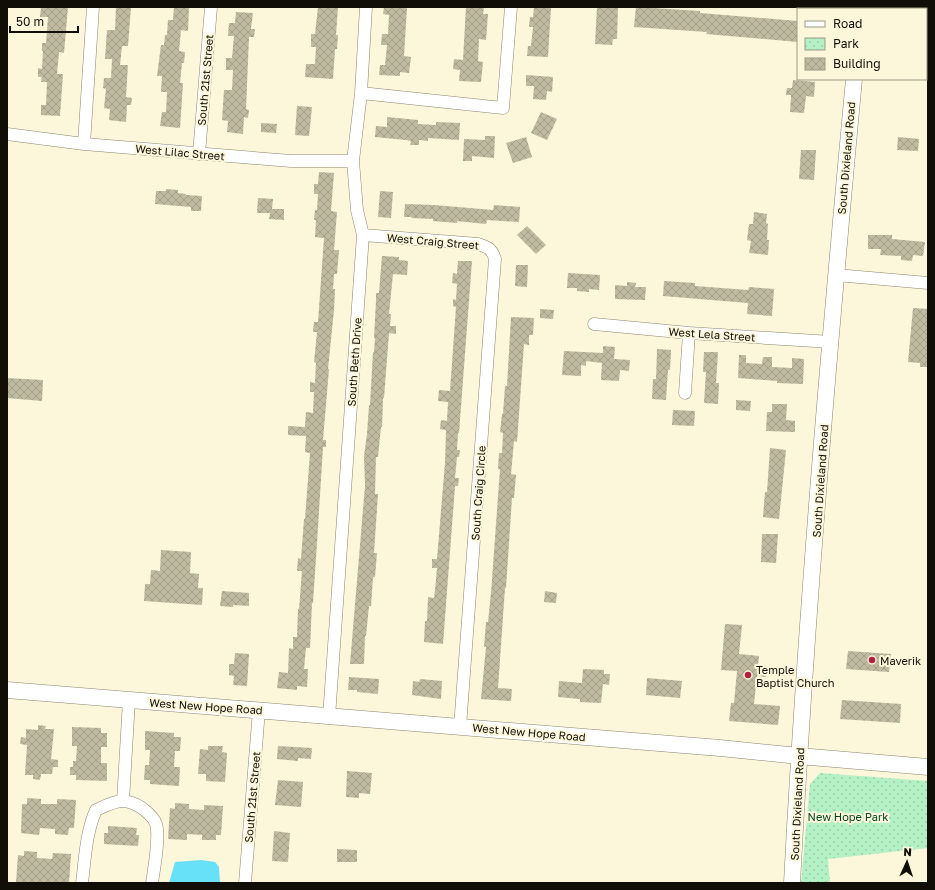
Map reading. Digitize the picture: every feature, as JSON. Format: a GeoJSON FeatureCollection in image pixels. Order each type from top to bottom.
{"type":"FeatureCollection","features":[{"type":"Feature","properties":{"kind":"main road","name":"South Dixieland Road"},"geometry":{"type":"LineString","coordinates":[[792,883],[799,756],[836,275],[854,80]]}},
{"type":"Feature","properties":{"kind":"main road","name":"West New Hope Road"},"geometry":{"type":"LineString","coordinates":[[7,690],[720,748],[928,767]]}},
{"type":"Feature","properties":{"kind":"street"},"geometry":{"type":"LineString","coordinates":[[84,144],[93,7]]}},
{"type":"Feature","properties":{"kind":"street","name":"South 21st Street"},"geometry":{"type":"LineString","coordinates":[[198,154],[211,7]]}},
{"type":"Feature","properties":{"kind":"street","name":"South Beth Drive"},"geometry":{"type":"LineString","coordinates":[[329,717],[363,235],[357,210],[353,161],[361,93],[366,7]]}},
{"type":"Feature","properties":{"kind":"street"},"geometry":{"type":"LineString","coordinates":[[361,93],[503,108],[511,7]]}},
{"type":"Feature","properties":{"kind":"street","name":"West Lilac Street"},"geometry":{"type":"LineString","coordinates":[[7,134],[84,144],[198,154],[291,161],[353,161]]}},
{"type":"Feature","properties":{"kind":"street","name":"West Craig Street"},"geometry":{"type":"LineString","coordinates":[[363,235],[478,244],[487,246],[493,251],[495,259]]}},
{"type":"Feature","properties":{"kind":"street","name":"South Craig Circle"},"geometry":{"type":"LineString","coordinates":[[460,727],[495,259]]}},
{"type":"Feature","properties":{"kind":"street"},"geometry":{"type":"LineString","coordinates":[[836,275],[928,283]]}},
{"type":"Feature","properties":{"kind":"street","name":"West Lela Street"},"geometry":{"type":"LineString","coordinates":[[594,324],[689,333],[831,342]]}},
{"type":"Feature","properties":{"kind":"street"},"geometry":{"type":"LineString","coordinates":[[686,393],[689,333]]}},
{"type":"Feature","properties":{"kind":"street"},"geometry":{"type":"LineString","coordinates":[[123,801],[129,700]]}},
{"type":"Feature","properties":{"kind":"street","name":"South 21st Street"},"geometry":{"type":"LineString","coordinates":[[245,883],[259,710]]}},
{"type":"Feature","properties":{"kind":"street"},"geometry":{"type":"LineString","coordinates":[[82,883],[89,832],[96,810],[117,801],[133,802],[150,814],[156,824],[157,846],[152,883]]}},
{"type":"Feature","properties":{"kind":"green space","name":"New Hope Park"},"geometry":{"type":"Polygon","coordinates":[[[820,773],[928,781],[928,848],[828,859],[830,883],[801,883],[810,784],[820,773]]]}},
{"type":"Feature","properties":{"kind":"water"},"geometry":{"type":"Polygon","coordinates":[[[201,860],[215,862],[219,867],[220,883],[169,883],[175,862],[201,860]]]}},
{"type":"Feature","properties":{"kind":"building"},"geometry":{"type":"Polygon","coordinates":[[[41,7],[68,7],[64,53],[59,52],[57,74],[63,74],[60,116],[41,115],[41,105],[46,105],[47,82],[41,82],[42,77],[38,77],[38,68],[42,69],[42,43],[46,43],[48,17],[40,17],[41,7]]]}},
{"type":"Feature","properties":{"kind":"building"},"geometry":{"type":"Polygon","coordinates":[[[116,7],[131,7],[128,46],[122,46],[120,65],[128,65],[126,97],[132,98],[131,105],[127,105],[126,122],[109,120],[110,109],[104,108],[106,89],[103,88],[104,78],[111,78],[112,59],[105,59],[107,30],[115,30],[116,7]]]}},
{"type":"Feature","properties":{"kind":"building"},"geometry":{"type":"Polygon","coordinates":[[[174,7],[189,7],[188,31],[181,30],[179,51],[185,52],[184,63],[182,63],[180,83],[183,83],[180,128],[160,126],[162,112],[166,112],[167,92],[161,92],[162,76],[157,76],[161,45],[164,45],[165,35],[167,35],[168,20],[173,20],[174,7]]]}},
{"type":"Feature","properties":{"kind":"building"},"geometry":{"type":"Polygon","coordinates":[[[318,7],[338,7],[336,35],[338,35],[337,49],[335,49],[333,79],[305,77],[306,64],[315,64],[316,47],[311,47],[311,34],[315,34],[318,7]]]}},
{"type":"Feature","properties":{"kind":"building"},"geometry":{"type":"Polygon","coordinates":[[[384,7],[407,7],[404,56],[411,57],[409,73],[400,72],[400,76],[379,75],[380,65],[385,65],[387,45],[381,45],[382,34],[388,34],[389,15],[383,14],[384,7]]]}},
{"type":"Feature","properties":{"kind":"building"},"geometry":{"type":"Polygon","coordinates":[[[466,7],[484,7],[483,14],[488,14],[486,40],[479,39],[478,61],[483,62],[481,82],[459,81],[460,70],[453,69],[454,59],[463,60],[466,7]]]}},
{"type":"Feature","properties":{"kind":"building"},"geometry":{"type":"Polygon","coordinates":[[[534,7],[551,7],[548,57],[527,56],[528,46],[531,46],[533,27],[529,27],[530,17],[533,17],[534,7]]]}},
{"type":"Feature","properties":{"kind":"building"},"geometry":{"type":"Polygon","coordinates":[[[597,7],[618,7],[617,39],[613,39],[612,45],[595,44],[597,7]]]}},
{"type":"Feature","properties":{"kind":"building"},"geometry":{"type":"Polygon","coordinates":[[[636,7],[700,11],[700,13],[797,21],[797,42],[706,34],[707,32],[634,27],[636,7]]]}},
{"type":"Feature","properties":{"kind":"building"},"geometry":{"type":"Polygon","coordinates":[[[236,12],[253,13],[251,29],[255,29],[254,37],[249,37],[246,109],[249,110],[248,118],[244,117],[243,134],[227,132],[228,121],[222,120],[224,90],[232,90],[233,70],[226,70],[226,58],[232,58],[234,36],[228,36],[229,23],[235,23],[236,12]]]}},
{"type":"Feature","properties":{"kind":"building"},"geometry":{"type":"Polygon","coordinates":[[[526,75],[553,77],[552,92],[547,91],[546,100],[533,99],[534,86],[526,86],[526,75]]]}},
{"type":"Feature","properties":{"kind":"building"},"geometry":{"type":"Polygon","coordinates":[[[793,80],[815,82],[814,97],[806,96],[804,113],[790,112],[791,95],[786,95],[787,88],[792,88],[793,80]]]}},
{"type":"Feature","properties":{"kind":"building"},"geometry":{"type":"Polygon","coordinates":[[[297,106],[312,107],[309,136],[295,135],[297,106]]]}},
{"type":"Feature","properties":{"kind":"building"},"geometry":{"type":"Polygon","coordinates":[[[541,112],[557,119],[547,140],[531,133],[541,112]]]}},
{"type":"Feature","properties":{"kind":"building"},"geometry":{"type":"Polygon","coordinates":[[[387,117],[418,120],[418,124],[436,125],[436,122],[460,123],[459,140],[428,138],[428,141],[419,140],[419,145],[410,145],[411,141],[375,137],[376,126],[387,127],[387,117]]]}},
{"type":"Feature","properties":{"kind":"building"},"geometry":{"type":"Polygon","coordinates":[[[261,123],[277,124],[276,133],[261,132],[261,123]]]}},
{"type":"Feature","properties":{"kind":"building"},"geometry":{"type":"Polygon","coordinates":[[[485,136],[495,136],[494,158],[472,156],[472,161],[463,161],[464,139],[485,140],[485,136]]]}},
{"type":"Feature","properties":{"kind":"building"},"geometry":{"type":"Polygon","coordinates":[[[526,137],[532,157],[513,163],[506,143],[526,137]]]}},
{"type":"Feature","properties":{"kind":"building"},"geometry":{"type":"Polygon","coordinates":[[[898,137],[919,139],[918,151],[897,150],[898,137]]]}},
{"type":"Feature","properties":{"kind":"building"},"geometry":{"type":"Polygon","coordinates":[[[801,150],[816,150],[814,180],[799,179],[801,150]]]}},
{"type":"Feature","properties":{"kind":"building"},"geometry":{"type":"Polygon","coordinates":[[[319,172],[334,173],[331,211],[337,212],[334,250],[339,250],[337,274],[334,274],[334,310],[323,440],[326,440],[326,447],[323,447],[310,648],[306,648],[304,669],[308,669],[307,687],[297,686],[297,690],[277,688],[279,672],[288,673],[289,648],[293,649],[293,637],[297,637],[302,571],[297,571],[298,558],[301,559],[310,453],[305,452],[306,436],[288,435],[288,426],[305,427],[306,412],[313,413],[314,392],[310,392],[310,382],[315,383],[316,363],[314,362],[317,332],[313,332],[314,322],[318,322],[324,238],[315,237],[316,220],[314,220],[315,210],[317,210],[318,194],[314,194],[314,184],[318,184],[319,172]]]}},
{"type":"Feature","properties":{"kind":"building"},"geometry":{"type":"Polygon","coordinates":[[[166,189],[178,190],[178,193],[186,195],[202,196],[201,211],[191,211],[191,207],[155,204],[156,191],[166,191],[166,189]]]}},
{"type":"Feature","properties":{"kind":"building"},"geometry":{"type":"Polygon","coordinates":[[[380,191],[393,192],[391,218],[378,217],[380,191]]]}},
{"type":"Feature","properties":{"kind":"building"},"geometry":{"type":"Polygon","coordinates":[[[258,198],[273,199],[272,209],[284,209],[284,220],[269,219],[270,213],[257,213],[258,198]]]}},
{"type":"Feature","properties":{"kind":"building"},"geometry":{"type":"Polygon","coordinates":[[[405,204],[493,210],[494,205],[520,207],[519,222],[487,220],[486,224],[457,221],[457,223],[433,221],[433,219],[404,217],[405,204]]]}},
{"type":"Feature","properties":{"kind":"building"},"geometry":{"type":"Polygon","coordinates":[[[754,212],[767,214],[767,240],[769,240],[768,255],[749,253],[751,241],[747,240],[749,224],[753,224],[754,212]]]}},
{"type":"Feature","properties":{"kind":"building"},"geometry":{"type":"Polygon","coordinates":[[[527,226],[546,245],[536,254],[517,235],[527,226]]]}},
{"type":"Feature","properties":{"kind":"building"},"geometry":{"type":"Polygon","coordinates":[[[868,235],[892,235],[892,239],[925,242],[923,256],[913,255],[912,261],[901,260],[901,256],[880,255],[881,249],[868,249],[868,235]]]}},
{"type":"Feature","properties":{"kind":"building"},"geometry":{"type":"Polygon","coordinates":[[[382,256],[399,257],[399,260],[408,261],[407,275],[393,274],[389,314],[391,314],[390,326],[396,326],[396,334],[389,333],[382,427],[378,457],[376,457],[375,494],[378,494],[374,553],[377,553],[375,577],[373,577],[371,606],[369,606],[365,636],[364,664],[350,664],[365,486],[364,456],[374,352],[376,293],[379,293],[382,256]]]}},
{"type":"Feature","properties":{"kind":"building"},"geometry":{"type":"Polygon","coordinates":[[[458,261],[472,261],[458,433],[457,450],[460,450],[459,457],[457,457],[455,478],[459,478],[458,486],[455,486],[443,644],[424,642],[428,597],[434,598],[435,590],[437,568],[432,568],[432,559],[437,559],[445,463],[446,430],[440,429],[441,420],[447,421],[448,402],[438,401],[439,390],[450,391],[456,307],[453,306],[453,299],[456,300],[457,284],[452,283],[453,273],[457,274],[458,261]]]}},
{"type":"Feature","properties":{"kind":"building"},"geometry":{"type":"Polygon","coordinates":[[[516,265],[528,265],[527,287],[515,286],[516,265]]]}},
{"type":"Feature","properties":{"kind":"building"},"geometry":{"type":"Polygon","coordinates":[[[568,273],[600,275],[599,290],[589,289],[589,292],[577,291],[577,288],[567,288],[568,273]]]}},
{"type":"Feature","properties":{"kind":"building"},"geometry":{"type":"Polygon","coordinates":[[[664,281],[695,283],[695,286],[748,290],[749,287],[774,289],[772,316],[747,314],[748,303],[663,296],[664,281]]]}},
{"type":"Feature","properties":{"kind":"building"},"geometry":{"type":"Polygon","coordinates":[[[627,282],[636,283],[635,287],[646,287],[645,300],[615,299],[615,285],[627,286],[627,282]]]}},
{"type":"Feature","properties":{"kind":"building"},"geometry":{"type":"Polygon","coordinates":[[[913,308],[928,309],[928,367],[920,367],[920,363],[908,362],[913,308]]]}},
{"type":"Feature","properties":{"kind":"building"},"geometry":{"type":"Polygon","coordinates":[[[540,309],[554,310],[553,319],[540,318],[540,309]]]}},
{"type":"Feature","properties":{"kind":"building"},"geometry":{"type":"Polygon","coordinates":[[[511,317],[534,318],[533,335],[529,335],[529,345],[524,344],[517,442],[514,441],[511,474],[516,475],[514,498],[512,498],[498,688],[512,689],[511,701],[481,699],[486,647],[484,647],[486,622],[488,622],[491,593],[500,469],[498,469],[499,453],[502,453],[503,433],[500,432],[505,386],[507,386],[511,317]]]}},
{"type":"Feature","properties":{"kind":"building"},"geometry":{"type":"Polygon","coordinates":[[[603,346],[615,347],[614,359],[630,360],[629,371],[620,370],[619,381],[601,380],[602,363],[586,361],[586,366],[581,365],[581,376],[562,375],[564,351],[603,353],[603,346]]]}},
{"type":"Feature","properties":{"kind":"building"},"geometry":{"type":"Polygon","coordinates":[[[657,349],[671,350],[666,400],[652,399],[653,379],[656,379],[657,349]]]}},
{"type":"Feature","properties":{"kind":"building"},"geometry":{"type":"Polygon","coordinates":[[[704,352],[718,352],[716,383],[719,383],[718,404],[704,403],[706,372],[703,372],[704,352]]]}},
{"type":"Feature","properties":{"kind":"building"},"geometry":{"type":"Polygon","coordinates":[[[739,355],[746,355],[746,363],[762,364],[763,357],[772,357],[772,367],[792,368],[792,358],[804,359],[803,384],[777,383],[777,381],[738,378],[739,355]]]}},
{"type":"Feature","properties":{"kind":"building"},"geometry":{"type":"Polygon","coordinates":[[[7,378],[43,380],[42,401],[7,398],[7,378]]]}},
{"type":"Feature","properties":{"kind":"building"},"geometry":{"type":"Polygon","coordinates":[[[736,400],[751,401],[750,411],[736,410],[736,400]]]}},
{"type":"Feature","properties":{"kind":"building"},"geometry":{"type":"Polygon","coordinates":[[[772,404],[787,404],[786,420],[795,421],[795,432],[766,431],[767,412],[772,412],[772,404]]]}},
{"type":"Feature","properties":{"kind":"building"},"geometry":{"type":"Polygon","coordinates":[[[673,410],[695,411],[694,426],[672,425],[673,410]]]}},
{"type":"Feature","properties":{"kind":"building"},"geometry":{"type":"Polygon","coordinates":[[[770,448],[786,450],[779,519],[763,517],[765,492],[767,492],[770,448]]]}},
{"type":"Feature","properties":{"kind":"building"},"geometry":{"type":"Polygon","coordinates":[[[762,534],[778,534],[776,563],[761,562],[762,534]]]}},
{"type":"Feature","properties":{"kind":"building"},"geometry":{"type":"Polygon","coordinates":[[[161,550],[191,552],[190,573],[199,574],[198,588],[203,588],[202,605],[144,601],[145,584],[150,584],[151,570],[160,571],[161,550]]]}},
{"type":"Feature","properties":{"kind":"building"},"geometry":{"type":"Polygon","coordinates":[[[222,591],[249,593],[249,606],[220,606],[222,591]]]}},
{"type":"Feature","properties":{"kind":"building"},"geometry":{"type":"Polygon","coordinates":[[[545,591],[557,593],[556,603],[544,602],[545,591]]]}},
{"type":"Feature","properties":{"kind":"building"},"geometry":{"type":"Polygon","coordinates":[[[725,624],[742,625],[739,654],[759,656],[758,665],[767,666],[766,677],[757,676],[754,704],[780,706],[778,725],[729,721],[731,703],[734,703],[737,671],[721,670],[725,624]]]}},
{"type":"Feature","properties":{"kind":"building"},"geometry":{"type":"Polygon","coordinates":[[[848,651],[891,654],[889,672],[846,669],[848,651]]]}},
{"type":"Feature","properties":{"kind":"building"},"geometry":{"type":"Polygon","coordinates":[[[235,653],[249,654],[247,686],[233,685],[234,676],[229,675],[229,664],[234,664],[235,653]]]}},
{"type":"Feature","properties":{"kind":"building"},"geometry":{"type":"Polygon","coordinates":[[[583,669],[604,670],[604,674],[610,674],[609,685],[603,684],[601,703],[580,702],[580,699],[558,697],[559,681],[582,683],[583,669]]]}},
{"type":"Feature","properties":{"kind":"building"},"geometry":{"type":"Polygon","coordinates":[[[349,677],[379,679],[378,694],[348,690],[349,677]]]}},
{"type":"Feature","properties":{"kind":"building"},"geometry":{"type":"Polygon","coordinates":[[[647,678],[682,681],[680,698],[646,695],[647,678]]]}},
{"type":"Feature","properties":{"kind":"building"},"geometry":{"type":"Polygon","coordinates":[[[420,679],[442,681],[441,699],[412,695],[413,681],[419,682],[420,679]]]}},
{"type":"Feature","properties":{"kind":"building"},"geometry":{"type":"Polygon","coordinates":[[[842,700],[901,704],[900,723],[840,719],[842,700]]]}},
{"type":"Feature","properties":{"kind":"building"},"geometry":{"type":"Polygon","coordinates":[[[38,725],[46,726],[45,729],[54,729],[51,759],[58,760],[58,767],[53,767],[52,774],[41,774],[40,780],[33,779],[33,775],[25,775],[27,745],[20,744],[21,737],[26,738],[26,729],[38,730],[38,725]]]}},
{"type":"Feature","properties":{"kind":"building"},"geometry":{"type":"Polygon","coordinates":[[[72,727],[101,728],[101,733],[107,733],[107,747],[101,747],[101,763],[107,763],[107,781],[76,780],[76,775],[70,775],[70,767],[73,767],[73,761],[76,761],[77,746],[72,746],[72,727]]]}},
{"type":"Feature","properties":{"kind":"building"},"geometry":{"type":"Polygon","coordinates":[[[145,731],[174,733],[174,737],[181,737],[180,751],[175,751],[174,767],[180,767],[179,786],[150,784],[150,780],[144,780],[145,765],[149,765],[150,750],[145,750],[145,731]]]}},
{"type":"Feature","properties":{"kind":"building"},"geometry":{"type":"Polygon","coordinates":[[[208,746],[223,746],[222,752],[227,753],[225,782],[206,781],[206,774],[198,774],[200,749],[208,750],[208,746]]]}},
{"type":"Feature","properties":{"kind":"building"},"geometry":{"type":"Polygon","coordinates":[[[278,746],[312,748],[311,759],[298,758],[298,761],[277,759],[278,746]]]}},
{"type":"Feature","properties":{"kind":"building"},"geometry":{"type":"Polygon","coordinates":[[[347,771],[372,773],[370,794],[359,793],[359,798],[346,797],[347,771]]]}},
{"type":"Feature","properties":{"kind":"building"},"geometry":{"type":"Polygon","coordinates":[[[278,780],[303,782],[301,807],[275,805],[278,780]]]}},
{"type":"Feature","properties":{"kind":"building"},"geometry":{"type":"Polygon","coordinates":[[[27,798],[41,799],[41,804],[57,804],[57,799],[76,800],[74,828],[69,828],[68,835],[55,834],[55,829],[40,828],[39,835],[21,833],[22,804],[27,804],[27,798]]]}},
{"type":"Feature","properties":{"kind":"building"},"geometry":{"type":"Polygon","coordinates":[[[175,803],[189,804],[189,809],[204,810],[204,805],[223,806],[221,835],[216,835],[216,840],[202,840],[202,835],[187,834],[187,840],[168,839],[170,808],[175,809],[175,803]]]}},
{"type":"Feature","properties":{"kind":"building"},"geometry":{"type":"Polygon","coordinates":[[[108,826],[137,828],[136,835],[139,835],[138,846],[104,844],[104,833],[108,833],[108,826]]]}},
{"type":"Feature","properties":{"kind":"building"},"geometry":{"type":"Polygon","coordinates":[[[274,831],[290,833],[288,862],[272,861],[274,831]]]}},
{"type":"Feature","properties":{"kind":"building"},"geometry":{"type":"Polygon","coordinates":[[[337,849],[357,850],[357,862],[337,862],[337,849]]]}},
{"type":"Feature","properties":{"kind":"building"},"geometry":{"type":"Polygon","coordinates":[[[24,851],[37,852],[37,858],[52,859],[53,853],[71,854],[69,883],[16,883],[18,855],[24,856],[24,851]]]}},
{"type":"Feature","properties":{"kind":"place","name":"Maverik"},"geometry":{"type":"Point","coordinates":[872,660]}},
{"type":"Feature","properties":{"kind":"place","name":"Temple Baptist Church"},"geometry":{"type":"Point","coordinates":[748,675]}}]}
